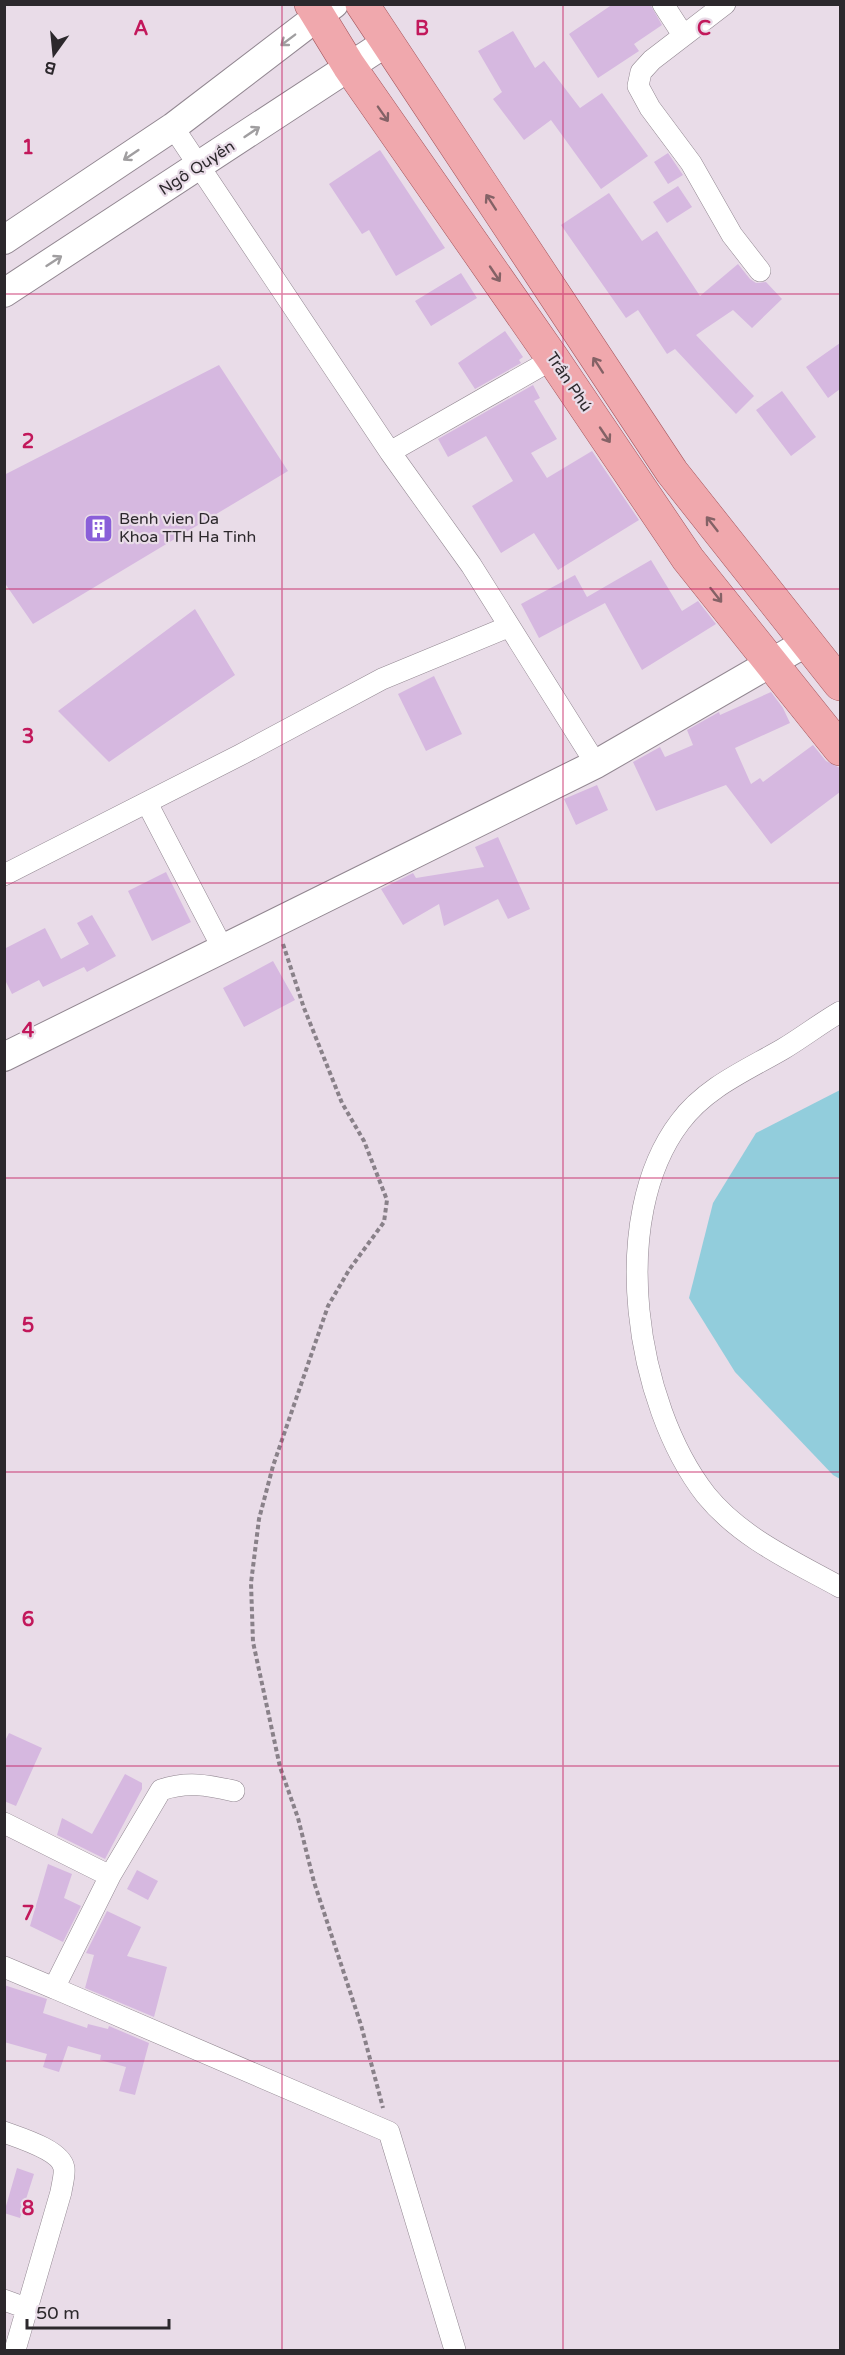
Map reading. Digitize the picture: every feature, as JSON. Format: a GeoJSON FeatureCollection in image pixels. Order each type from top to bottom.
{"type":"FeatureCollection","features":[{"type":"Feature","properties":{"kind":"main road","name":"Trần Phú"},"geometry":{"type":"LineString","coordinates":[[362,4],[672,472],[840,684]]}},
{"type":"Feature","properties":{"kind":"main road","name":"Trần Phú"},"geometry":{"type":"LineString","coordinates":[[321,9],[350,66],[688,559],[840,749]]}},
{"type":"Feature","properties":{"kind":"street"},"geometry":{"type":"LineString","coordinates":[[663,4],[683,35]]}},
{"type":"Feature","properties":{"kind":"street"},"geometry":{"type":"LineString","coordinates":[[725,4],[683,35],[641,72],[639,86],[641,95],[691,163],[732,234],[760,271]]}},
{"type":"Feature","properties":{"kind":"street"},"geometry":{"type":"LineString","coordinates":[[4,240],[173,127],[321,9]]}},
{"type":"Feature","properties":{"kind":"street","name":"Ngô Quyền"},"geometry":{"type":"LineString","coordinates":[[4,293],[200,167],[387,42]]}},
{"type":"Feature","properties":{"kind":"street"},"geometry":{"type":"LineString","coordinates":[[173,127],[390,452],[471,566],[596,764]]}},
{"type":"Feature","properties":{"kind":"street"},"geometry":{"type":"LineString","coordinates":[[390,452],[553,359]]}},
{"type":"Feature","properties":{"kind":"street"},"geometry":{"type":"LineString","coordinates":[[4,874],[147,803],[382,679],[508,627]]}},
{"type":"Feature","properties":{"kind":"street"},"geometry":{"type":"LineString","coordinates":[[4,1057],[596,764],[807,642]]}},
{"type":"Feature","properties":{"kind":"street"},"geometry":{"type":"LineString","coordinates":[[147,803],[223,949]]}},
{"type":"Feature","properties":{"kind":"street"},"geometry":{"type":"LineString","coordinates":[[840,1012],[706,1094],[680,1122],[657,1162],[647,1196],[641,1234],[637,1307],[643,1349],[655,1391],[690,1471],[707,1496],[731,1521],[757,1541],[840,1587]]}},
{"type":"Feature","properties":{"kind":"street"},"geometry":{"type":"LineString","coordinates":[[54,1988],[110,1876],[161,1790],[178,1784],[200,1784],[234,1791]]}},
{"type":"Feature","properties":{"kind":"street"},"geometry":{"type":"LineString","coordinates":[[4,1822],[110,1876]]}},
{"type":"Feature","properties":{"kind":"street"},"geometry":{"type":"LineString","coordinates":[[4,1967],[389,2132],[455,2350]]}},
{"type":"Feature","properties":{"kind":"street"},"geometry":{"type":"LineString","coordinates":[[4,2132],[42,2147],[60,2158],[64,2169],[61,2192],[15,2350]]}},
{"type":"Feature","properties":{"kind":"street"},"geometry":{"type":"LineString","coordinates":[[4,2300],[26,2308]]}},
{"type":"Feature","properties":{"kind":"path"},"geometry":{"type":"LineString","coordinates":[[278,922],[304,1008],[342,1102],[378,1172],[387,1200],[384,1222],[349,1270],[328,1306],[273,1466],[259,1519],[251,1583],[253,1642],[280,1767],[298,1818],[314,1882],[361,2025],[389,2132]]}},
{"type":"Feature","properties":{"kind":"water"},"geometry":{"type":"Polygon","coordinates":[[[840,1090],[840,1479],[833,1475],[735,1372],[689,1298],[713,1203],[756,1133],[840,1090]]]}},
{"type":"Feature","properties":{"kind":"building"},"geometry":{"type":"Polygon","coordinates":[[[613,4],[650,4],[662,25],[634,44],[639,51],[598,78],[569,34],[613,4]]]}},
{"type":"Feature","properties":{"kind":"building"},"geometry":{"type":"Polygon","coordinates":[[[513,31],[535,68],[544,61],[580,108],[602,93],[648,156],[601,189],[551,120],[524,140],[493,99],[502,92],[478,51],[513,31]]]}},
{"type":"Feature","properties":{"kind":"building"},"geometry":{"type":"Polygon","coordinates":[[[380,150],[445,248],[396,276],[369,230],[362,234],[329,184],[380,150]]]}},
{"type":"Feature","properties":{"kind":"building"},"geometry":{"type":"Polygon","coordinates":[[[668,153],[683,175],[668,184],[654,162],[668,153]]]}},
{"type":"Feature","properties":{"kind":"building"},"geometry":{"type":"Polygon","coordinates":[[[678,186],[692,207],[667,223],[653,202],[678,186]]]}},
{"type":"Feature","properties":{"kind":"building"},"geometry":{"type":"Polygon","coordinates":[[[609,193],[642,241],[657,231],[700,296],[738,264],[750,279],[756,283],[766,282],[782,299],[752,328],[733,310],[696,335],[754,396],[736,414],[675,349],[667,354],[638,310],[626,318],[561,225],[609,193]]]}},
{"type":"Feature","properties":{"kind":"building"},"geometry":{"type":"Polygon","coordinates":[[[461,273],[477,298],[431,326],[415,301],[461,273]]]}},
{"type":"Feature","properties":{"kind":"building"},"geometry":{"type":"Polygon","coordinates":[[[505,331],[523,357],[519,360],[521,363],[475,389],[458,363],[505,331]]]}},
{"type":"Feature","properties":{"kind":"building"},"geometry":{"type":"Polygon","coordinates":[[[840,343],[840,389],[828,398],[806,367],[840,343]]]}},
{"type":"Feature","properties":{"kind":"building","name":"Benh vien Da Khoa TTH Ha Tinh"},"geometry":{"type":"Polygon","coordinates":[[[219,365],[288,471],[33,624],[4,582],[4,475],[219,365]]]}},
{"type":"Feature","properties":{"kind":"building"},"geometry":{"type":"Polygon","coordinates":[[[533,385],[540,398],[534,401],[557,439],[531,453],[547,478],[592,451],[639,520],[558,570],[534,533],[501,553],[472,506],[513,481],[486,436],[448,457],[438,439],[533,385]]]}},
{"type":"Feature","properties":{"kind":"building"},"geometry":{"type":"Polygon","coordinates":[[[782,391],[816,437],[791,456],[756,410],[782,391]]]}},
{"type":"Feature","properties":{"kind":"building"},"geometry":{"type":"Polygon","coordinates":[[[651,560],[682,611],[698,601],[716,624],[642,670],[605,603],[539,638],[521,604],[575,575],[587,597],[651,560]]]}},
{"type":"Feature","properties":{"kind":"building"},"geometry":{"type":"Polygon","coordinates":[[[195,609],[235,675],[109,762],[58,711],[195,609]]]}},
{"type":"Feature","properties":{"kind":"building"},"geometry":{"type":"Polygon","coordinates":[[[434,676],[462,734],[426,751],[398,694],[434,676]]]}},
{"type":"Feature","properties":{"kind":"building"},"geometry":{"type":"Polygon","coordinates":[[[771,692],[783,708],[790,723],[735,748],[751,784],[760,778],[763,782],[813,745],[826,761],[840,768],[840,792],[771,844],[726,785],[656,811],[633,762],[660,747],[665,757],[693,745],[687,730],[719,712],[720,715],[771,692]]]}},
{"type":"Feature","properties":{"kind":"building"},"geometry":{"type":"Polygon","coordinates":[[[597,785],[608,810],[576,825],[564,799],[597,785]]]}},
{"type":"Feature","properties":{"kind":"building"},"geometry":{"type":"Polygon","coordinates":[[[498,837],[530,909],[508,919],[498,899],[444,926],[439,904],[403,925],[381,889],[413,873],[416,878],[484,867],[475,847],[498,837]]]}},
{"type":"Feature","properties":{"kind":"building"},"geometry":{"type":"Polygon","coordinates":[[[166,872],[191,922],[152,941],[128,891],[166,872]]]}},
{"type":"Feature","properties":{"kind":"building"},"geometry":{"type":"Polygon","coordinates":[[[92,915],[116,956],[87,972],[84,967],[43,987],[39,980],[12,994],[4,978],[4,949],[45,928],[61,959],[89,944],[77,923],[92,915]]]}},
{"type":"Feature","properties":{"kind":"building"},"geometry":{"type":"Polygon","coordinates":[[[273,961],[295,1000],[244,1027],[223,988],[273,961]]]}},
{"type":"Feature","properties":{"kind":"building"},"geometry":{"type":"Polygon","coordinates":[[[9,1733],[42,1748],[16,1806],[4,1801],[4,1743],[9,1733]]]}},
{"type":"Feature","properties":{"kind":"building"},"geometry":{"type":"Polygon","coordinates":[[[125,1774],[142,1783],[142,1789],[105,1859],[57,1835],[62,1818],[92,1834],[125,1774]]]}},
{"type":"Feature","properties":{"kind":"building"},"geometry":{"type":"Polygon","coordinates":[[[48,1864],[72,1874],[64,1898],[81,1906],[63,1942],[30,1926],[48,1864]]]}},
{"type":"Feature","properties":{"kind":"building"},"geometry":{"type":"Polygon","coordinates":[[[137,1870],[158,1881],[148,1900],[127,1889],[137,1870]]]}},
{"type":"Feature","properties":{"kind":"building"},"geometry":{"type":"Polygon","coordinates":[[[107,1911],[141,1927],[127,1956],[167,1967],[154,2017],[85,1988],[94,1955],[86,1953],[107,1911]]]}},
{"type":"Feature","properties":{"kind":"building"},"geometry":{"type":"Polygon","coordinates":[[[4,1985],[47,1999],[43,2013],[87,2028],[88,2024],[108,2029],[109,2026],[149,2043],[135,2095],[119,2091],[126,2067],[100,2060],[101,2055],[68,2046],[59,2072],[43,2067],[47,2054],[4,2042],[4,1985]]]}},
{"type":"Feature","properties":{"kind":"building"},"geometry":{"type":"Polygon","coordinates":[[[17,2168],[34,2174],[20,2218],[4,2213],[17,2168]]]}},
{"type":"Feature","properties":{"kind":"place","name":"Benh vien Da Khoa TTH Ha Tinh"},"geometry":{"type":"Point","coordinates":[98,528]}}]}
